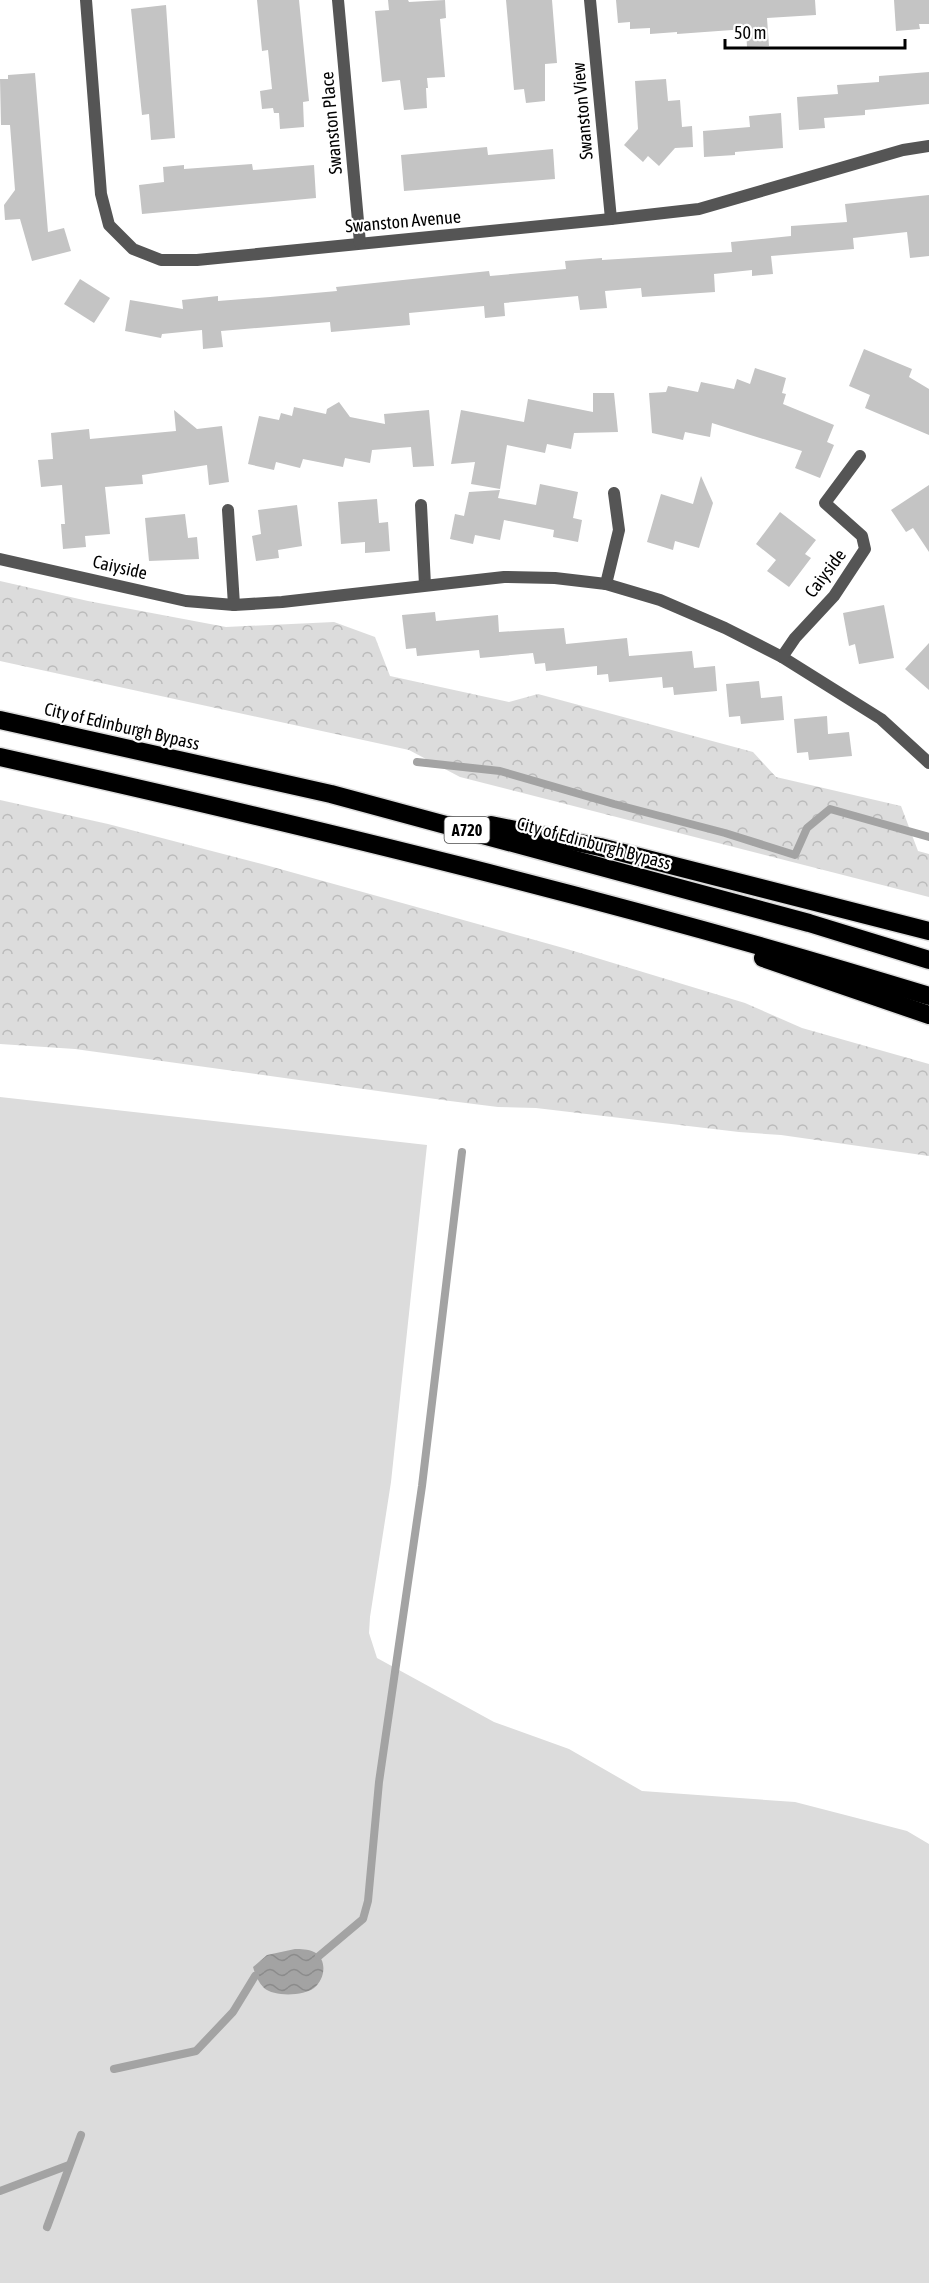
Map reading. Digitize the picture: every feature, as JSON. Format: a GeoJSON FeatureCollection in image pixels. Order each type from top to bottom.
{"type":"FeatureCollection","features":[{"type":"Feature","properties":{"kind":"highway","name":"City of Edinburgh Bypass"},"geometry":{"type":"LineString","coordinates":[[0,720],[330,794],[809,922],[929,960]]}},
{"type":"Feature","properties":{"kind":"highway","name":"A720"},"geometry":{"type":"LineString","coordinates":[[0,757],[264,817],[611,905],[796,955],[929,996]]}},
{"type":"Feature","properties":{"kind":"highway"},"geometry":{"type":"LineString","coordinates":[[330,794],[600,847],[929,931]]}},
{"type":"Feature","properties":{"kind":"highway"},"geometry":{"type":"LineString","coordinates":[[611,905],[929,1015]]}},
{"type":"Feature","properties":{"kind":"street","name":"Swanston Avenue"},"geometry":{"type":"LineString","coordinates":[[86,0],[101,194],[109,225],[133,249],[161,260],[197,260],[611,219],[699,208],[903,150],[929,146]]}},
{"type":"Feature","properties":{"kind":"street","name":"Swanston Place"},"geometry":{"type":"LineString","coordinates":[[338,0],[360,243]]}},
{"type":"Feature","properties":{"kind":"street","name":"Swanston View"},"geometry":{"type":"LineString","coordinates":[[590,0],[611,219]]}},
{"type":"Feature","properties":{"kind":"street","name":"Caiyside"},"geometry":{"type":"LineString","coordinates":[[782,657],[795,638],[834,596],[865,549],[862,536],[825,503],[860,456]]}},
{"type":"Feature","properties":{"kind":"street"},"geometry":{"type":"LineString","coordinates":[[606,584],[619,530],[614,493]]}},
{"type":"Feature","properties":{"kind":"street"},"geometry":{"type":"LineString","coordinates":[[421,505],[425,585]]}},
{"type":"Feature","properties":{"kind":"street"},"geometry":{"type":"LineString","coordinates":[[228,510],[234,605]]}},
{"type":"Feature","properties":{"kind":"street","name":"Caiyside"},"geometry":{"type":"LineString","coordinates":[[0,559],[186,601],[234,605],[282,602],[504,577],[555,578],[606,584],[660,600],[725,628],[782,657],[881,719],[929,764]]}},
{"type":"Feature","properties":{"kind":"green space"},"geometry":{"type":"Polygon","coordinates":[[[0,581],[88,601],[226,627],[334,622],[375,637],[390,676],[509,702],[538,694],[753,752],[776,777],[901,806],[918,851],[929,854],[929,897],[460,777],[409,750],[0,661],[0,581]]]}},
{"type":"Feature","properties":{"kind":"green space"},"geometry":{"type":"Polygon","coordinates":[[[0,800],[108,824],[262,864],[567,949],[745,1003],[802,1028],[929,1064],[929,1156],[781,1135],[536,1108],[498,1107],[450,1101],[75,1049],[0,1044],[0,800]]]}},
{"type":"Feature","properties":{"kind":"green space"},"geometry":{"type":"Polygon","coordinates":[[[0,1097],[427,1145],[391,1482],[370,1617],[369,1633],[377,1658],[494,1722],[569,1749],[642,1791],[795,1802],[907,1831],[929,1844],[929,2283],[0,2283],[0,1097]]]}},
{"type":"Feature","properties":{"kind":"water"},"geometry":{"type":"Polygon","coordinates":[[[295,1949],[312,1951],[321,1959],[323,1975],[318,1984],[309,1991],[296,1994],[275,1993],[264,1988],[253,1967],[267,1955],[295,1949]]]}},
{"type":"Feature","properties":{"kind":"building"},"geometry":{"type":"Polygon","coordinates":[[[257,0],[299,0],[309,101],[303,102],[304,127],[280,129],[279,113],[274,113],[273,108],[262,109],[260,91],[272,89],[268,50],[262,51],[257,0]]]}},
{"type":"Feature","properties":{"kind":"building"},"geometry":{"type":"Polygon","coordinates":[[[388,0],[408,0],[409,2],[445,0],[446,18],[440,19],[445,77],[427,78],[427,108],[404,110],[400,80],[382,82],[375,11],[389,10],[388,0]]]}},
{"type":"Feature","properties":{"kind":"building"},"geometry":{"type":"Polygon","coordinates":[[[506,0],[552,0],[557,63],[545,64],[545,101],[526,103],[524,89],[514,90],[506,0]]]}},
{"type":"Feature","properties":{"kind":"building"},"geometry":{"type":"Polygon","coordinates":[[[616,0],[815,0],[816,15],[767,18],[769,46],[747,47],[746,29],[650,34],[650,28],[630,29],[630,22],[618,23],[616,0]]]}},
{"type":"Feature","properties":{"kind":"building"},"geometry":{"type":"Polygon","coordinates":[[[894,0],[929,0],[929,24],[919,24],[920,29],[896,31],[894,0]]]}},
{"type":"Feature","properties":{"kind":"building"},"geometry":{"type":"Polygon","coordinates":[[[166,5],[175,138],[151,140],[149,114],[142,115],[131,9],[166,5]]]}},
{"type":"Feature","properties":{"kind":"building"},"geometry":{"type":"Polygon","coordinates":[[[929,72],[929,104],[865,110],[865,115],[824,118],[825,128],[799,130],[797,97],[838,94],[837,85],[879,82],[879,76],[929,72]]]}},
{"type":"Feature","properties":{"kind":"building"},"geometry":{"type":"Polygon","coordinates":[[[35,73],[48,232],[64,228],[71,251],[32,261],[20,219],[5,220],[4,205],[15,190],[10,125],[1,125],[0,79],[8,79],[8,75],[35,73]]]}},
{"type":"Feature","properties":{"kind":"building"},"geometry":{"type":"Polygon","coordinates":[[[666,79],[668,101],[680,100],[682,127],[692,126],[693,147],[675,148],[659,166],[648,156],[643,162],[624,145],[638,129],[635,81],[666,79]]]}},
{"type":"Feature","properties":{"kind":"building"},"geometry":{"type":"Polygon","coordinates":[[[781,113],[783,148],[704,157],[703,131],[750,127],[749,116],[781,113]]]}},
{"type":"Feature","properties":{"kind":"building"},"geometry":{"type":"Polygon","coordinates":[[[487,147],[488,155],[553,149],[555,179],[404,191],[401,155],[487,147]]]}},
{"type":"Feature","properties":{"kind":"building"},"geometry":{"type":"Polygon","coordinates":[[[252,164],[253,170],[314,165],[316,198],[142,214],[139,185],[164,182],[163,167],[184,165],[184,169],[252,164]]]}},
{"type":"Feature","properties":{"kind":"building"},"geometry":{"type":"Polygon","coordinates":[[[929,195],[929,256],[910,258],[907,232],[853,238],[854,249],[771,256],[773,274],[752,276],[752,270],[714,274],[715,292],[642,297],[641,288],[605,291],[607,308],[580,310],[578,296],[504,303],[505,316],[485,318],[484,306],[409,313],[410,325],[331,332],[330,322],[221,331],[223,347],[203,349],[202,330],[162,334],[161,338],[125,331],[130,300],[183,309],[182,300],[218,296],[218,301],[270,297],[337,291],[336,287],[489,271],[490,276],[566,269],[565,261],[732,252],[731,242],[791,236],[791,226],[847,222],[845,204],[929,195]]]}},
{"type":"Feature","properties":{"kind":"building"},"geometry":{"type":"Polygon","coordinates":[[[80,279],[110,298],[94,323],[64,304],[80,279]]]}},
{"type":"Feature","properties":{"kind":"building"},"geometry":{"type":"Polygon","coordinates":[[[864,349],[912,369],[909,377],[929,389],[929,435],[865,408],[870,395],[849,386],[864,349]]]}},
{"type":"Feature","properties":{"kind":"building"},"geometry":{"type":"Polygon","coordinates":[[[755,368],[786,378],[782,393],[786,394],[783,404],[834,425],[827,442],[834,445],[820,478],[795,468],[802,451],[712,423],[710,437],[685,432],[683,440],[652,433],[649,393],[666,392],[668,386],[698,392],[701,382],[734,389],[737,379],[750,384],[755,368]]]}},
{"type":"Feature","properties":{"kind":"building"},"geometry":{"type":"Polygon","coordinates":[[[593,393],[614,393],[618,432],[574,433],[571,449],[547,444],[545,453],[507,445],[500,489],[471,484],[475,462],[451,464],[461,410],[524,422],[528,399],[593,412],[593,393]]]}},
{"type":"Feature","properties":{"kind":"building"},"geometry":{"type":"Polygon","coordinates":[[[339,402],[350,417],[385,424],[384,414],[429,410],[434,466],[413,467],[411,447],[372,450],[370,463],[345,458],[343,467],[303,459],[300,468],[276,462],[274,470],[248,464],[259,416],[279,420],[281,413],[292,416],[294,407],[326,414],[327,409],[339,402]]]}},
{"type":"Feature","properties":{"kind":"building"},"geometry":{"type":"Polygon","coordinates":[[[174,410],[197,429],[222,426],[229,482],[209,485],[207,465],[142,475],[143,484],[105,487],[110,534],[85,536],[86,547],[63,549],[61,524],[65,524],[62,485],[41,487],[38,460],[53,459],[51,433],[89,429],[90,439],[176,431],[174,410]]]}},
{"type":"Feature","properties":{"kind":"building"},"geometry":{"type":"Polygon","coordinates":[[[701,476],[713,503],[699,548],[675,541],[673,550],[647,542],[661,494],[693,504],[701,476]]]}},
{"type":"Feature","properties":{"kind":"building"},"geometry":{"type":"Polygon","coordinates":[[[540,484],[578,492],[573,518],[582,520],[578,542],[553,537],[554,530],[504,520],[500,540],[475,535],[473,544],[450,539],[455,514],[464,516],[469,492],[500,490],[498,498],[536,505],[540,484]]]}},
{"type":"Feature","properties":{"kind":"building"},"geometry":{"type":"Polygon","coordinates":[[[929,485],[929,552],[913,528],[906,532],[891,510],[929,485]]]}},
{"type":"Feature","properties":{"kind":"building"},"geometry":{"type":"Polygon","coordinates":[[[377,499],[379,523],[388,522],[390,551],[365,553],[365,542],[341,544],[338,502],[377,499]]]}},
{"type":"Feature","properties":{"kind":"building"},"geometry":{"type":"Polygon","coordinates":[[[297,505],[302,546],[278,550],[279,558],[256,561],[252,536],[261,534],[258,510],[297,505]]]}},
{"type":"Feature","properties":{"kind":"building"},"geometry":{"type":"Polygon","coordinates":[[[780,512],[816,540],[805,554],[811,558],[789,587],[767,571],[776,560],[756,544],[780,512]]]}},
{"type":"Feature","properties":{"kind":"building"},"geometry":{"type":"Polygon","coordinates":[[[185,514],[188,538],[197,537],[199,559],[149,561],[145,518],[185,514]]]}},
{"type":"Feature","properties":{"kind":"building"},"geometry":{"type":"Polygon","coordinates":[[[884,605],[894,658],[859,664],[855,644],[849,646],[843,613],[884,605]]]}},
{"type":"Feature","properties":{"kind":"building"},"geometry":{"type":"Polygon","coordinates":[[[435,612],[436,621],[498,615],[499,632],[564,628],[566,644],[627,638],[629,656],[692,651],[694,668],[715,666],[717,691],[674,695],[673,687],[663,688],[662,677],[609,682],[608,674],[597,675],[597,666],[546,671],[545,663],[535,664],[533,653],[480,658],[479,650],[417,656],[416,648],[406,649],[402,615],[435,612]]]}},
{"type":"Feature","properties":{"kind":"building"},"geometry":{"type":"Polygon","coordinates":[[[929,643],[929,690],[905,669],[929,643]]]}},
{"type":"Feature","properties":{"kind":"building"},"geometry":{"type":"Polygon","coordinates":[[[759,681],[761,698],[782,696],[784,720],[741,724],[740,716],[729,717],[726,684],[759,681]]]}},
{"type":"Feature","properties":{"kind":"building"},"geometry":{"type":"Polygon","coordinates":[[[827,716],[828,734],[849,732],[852,756],[809,760],[808,752],[797,753],[794,719],[827,716]]]}},
{"type":"Feature","properties":{"kind":"waterway"},"geometry":{"type":"LineString","coordinates":[[417,762],[500,771],[725,833],[795,855],[807,828],[830,809],[929,837]]}},
{"type":"Feature","properties":{"kind":"waterway"},"geometry":{"type":"LineString","coordinates":[[319,1956],[363,1919],[368,1901],[379,1782],[422,1486],[462,1152]]}},
{"type":"Feature","properties":{"kind":"waterway"},"geometry":{"type":"LineString","coordinates":[[114,2069],[196,2051],[233,2012],[255,1976]]}},
{"type":"Feature","properties":{"kind":"waterway"},"geometry":{"type":"LineString","coordinates":[[47,2227],[81,2135]]}},
{"type":"Feature","properties":{"kind":"waterway"},"geometry":{"type":"LineString","coordinates":[[0,2191],[69,2165]]}}]}
